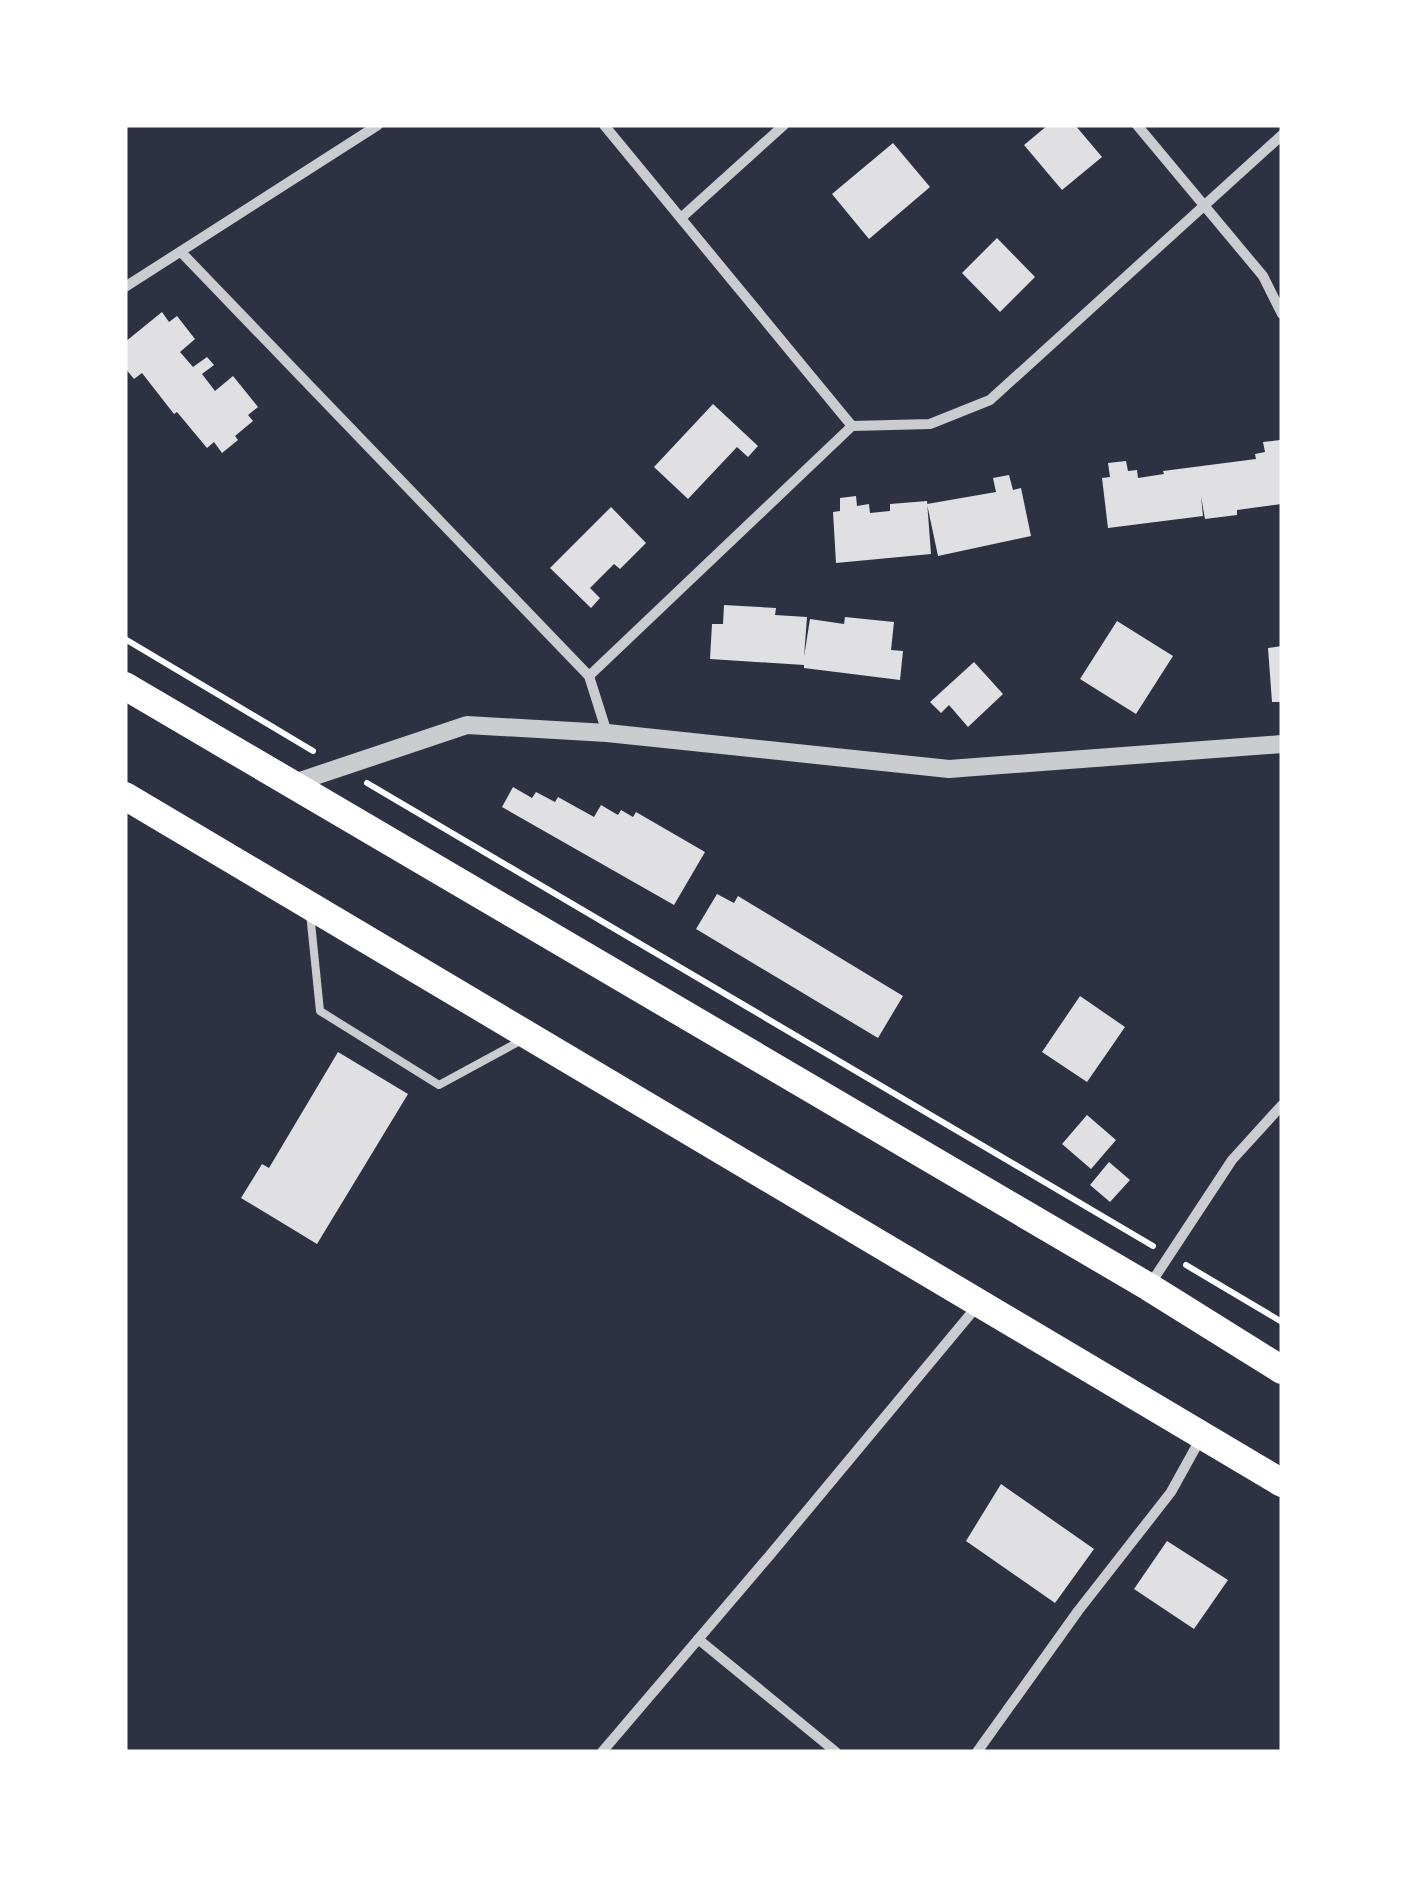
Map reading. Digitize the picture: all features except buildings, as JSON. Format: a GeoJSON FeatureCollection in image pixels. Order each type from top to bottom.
{"type":"FeatureCollection","features":[{"type":"Feature","properties":{"kind":"highway"},"geometry":{"type":"LineString","coordinates":[[125,686],[1149,1287],[1282,1370]]}},
{"type":"Feature","properties":{"kind":"highway"},"geometry":{"type":"LineString","coordinates":[[125,796],[1282,1483]]}},
{"type":"Feature","properties":{"kind":"street"},"geometry":{"type":"LineString","coordinates":[[125,287],[378,125]]}},
{"type":"Feature","properties":{"kind":"street"},"geometry":{"type":"LineString","coordinates":[[604,125],[852,426]]}},
{"type":"Feature","properties":{"kind":"street"},"geometry":{"type":"LineString","coordinates":[[681,218],[784,125]]}},
{"type":"Feature","properties":{"kind":"street"},"geometry":{"type":"LineString","coordinates":[[1138,125],[1263,276],[1282,314]]}},
{"type":"Feature","properties":{"kind":"street"},"geometry":{"type":"LineString","coordinates":[[589,676],[852,426],[930,424],[990,400],[1282,135]]}},
{"type":"Feature","properties":{"kind":"street"},"geometry":{"type":"LineString","coordinates":[[181,252],[589,676],[608,733]]}},
{"type":"Feature","properties":{"kind":"street"},"geometry":{"type":"LineString","coordinates":[[294,784],[467,726],[608,733],[950,768],[1282,744]]}},
{"type":"Feature","properties":{"kind":"street"},"geometry":{"type":"LineString","coordinates":[[1149,1287],[1232,1160],[1282,1105]]}},
{"type":"Feature","properties":{"kind":"street"},"geometry":{"type":"LineString","coordinates":[[602,1752],[980,1304]]}},
{"type":"Feature","properties":{"kind":"street"},"geometry":{"type":"LineString","coordinates":[[976,1752],[1170,1492],[1202,1436]]}},
{"type":"Feature","properties":{"kind":"street"},"geometry":{"type":"LineString","coordinates":[[698,1640],[836,1752]]}},
{"type":"Feature","properties":{"kind":"lane"},"geometry":{"type":"LineString","coordinates":[[309,904],[320,1011],[438,1085],[531,1036]]}},
{"type":"Feature","properties":{"kind":"path"},"geometry":{"type":"LineString","coordinates":[[125,640],[1148,1243]]}},
{"type":"Feature","properties":{"kind":"path"},"geometry":{"type":"LineString","coordinates":[[1190,1268],[1282,1322]]}}]}
